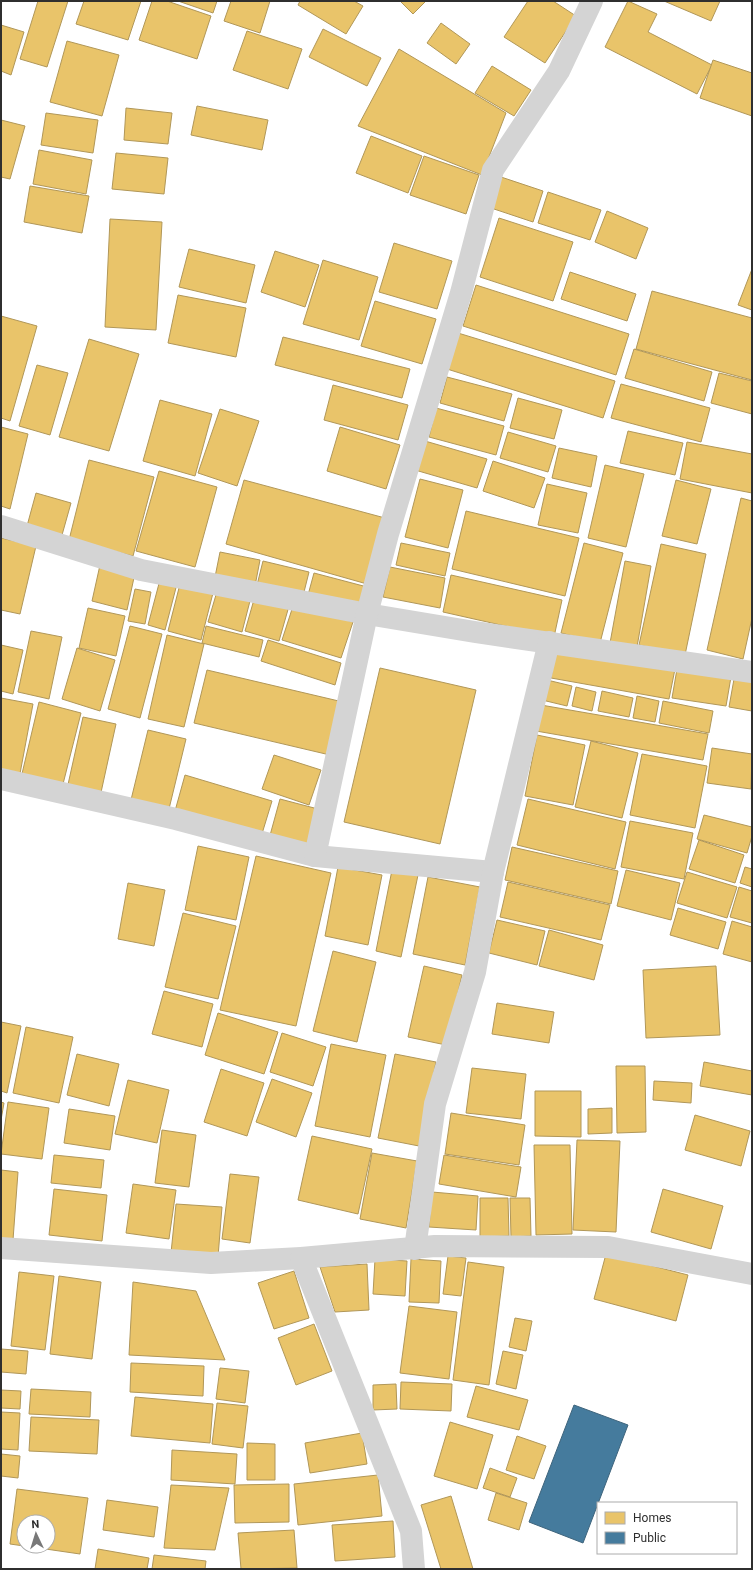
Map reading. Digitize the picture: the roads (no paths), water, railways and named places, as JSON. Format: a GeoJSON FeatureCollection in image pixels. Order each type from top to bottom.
{"type":"FeatureCollection","features":[{"type":"Feature","properties":{"kind":"street"},"geometry":{"type":"LineString","coordinates":[[315,856],[367,614],[388,534],[461,293],[493,170],[559,71],[592,1]]}},
{"type":"Feature","properties":{"kind":"street"},"geometry":{"type":"LineString","coordinates":[[1,526],[141,570],[367,614],[752,672]]}},
{"type":"Feature","properties":{"kind":"street"},"geometry":{"type":"LineString","coordinates":[[415,1249],[435,1104],[475,972],[494,872],[549,642]]}},
{"type":"Feature","properties":{"kind":"street"},"geometry":{"type":"LineString","coordinates":[[1,780],[176,819],[315,856],[494,872]]}},
{"type":"Feature","properties":{"kind":"street"},"geometry":{"type":"LineString","coordinates":[[1,1248],[210,1262],[301,1258],[436,1246],[608,1246],[752,1274]]}},
{"type":"Feature","properties":{"kind":"street"},"geometry":{"type":"LineString","coordinates":[[301,1258],[411,1531],[414,1569]]}}]}
